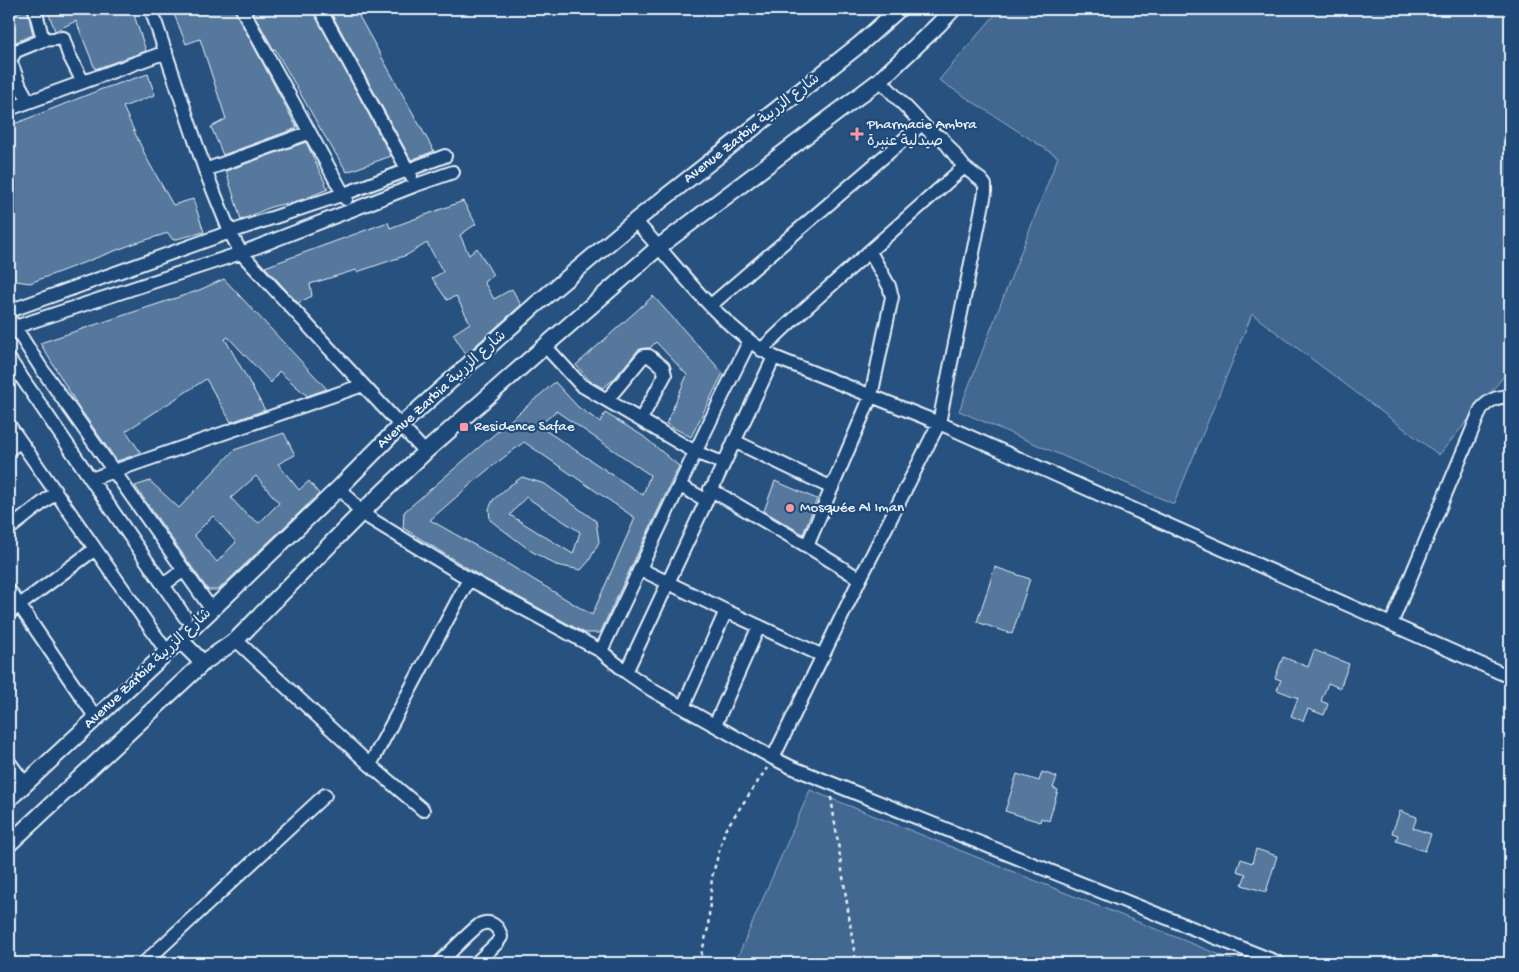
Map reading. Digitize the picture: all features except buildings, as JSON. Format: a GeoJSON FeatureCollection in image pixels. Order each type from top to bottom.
{"type":"FeatureCollection","features":[{"type":"Feature","properties":{"kind":"main road","name":"Avenue Zarbia شارع الزربية"},"geometry":{"type":"LineString","coordinates":[[9,798],[212,610],[340,487],[400,426],[534,306],[635,221],[859,45],[899,9]]}},
{"type":"Feature","properties":{"kind":"main road"},"geometry":{"type":"LineString","coordinates":[[9,844],[203,662],[236,640],[361,512],[425,452],[660,246],[880,80],[953,9]]}},
{"type":"Feature","properties":{"kind":"main road"},"geometry":{"type":"LineString","coordinates":[[180,640],[203,662]]}},
{"type":"Feature","properties":{"kind":"street"},"geometry":{"type":"LineString","coordinates":[[35,9],[43,40]]}},
{"type":"Feature","properties":{"kind":"street"},"geometry":{"type":"LineString","coordinates":[[151,9],[205,170],[230,232],[241,253],[425,452]]}},
{"type":"Feature","properties":{"kind":"street"},"geometry":{"type":"LineString","coordinates":[[242,9],[308,133],[344,194],[350,211]]}},
{"type":"Feature","properties":{"kind":"street"},"geometry":{"type":"LineString","coordinates":[[320,9],[416,185]]}},
{"type":"Feature","properties":{"kind":"street"},"geometry":{"type":"LineString","coordinates":[[29,102],[20,86],[10,60],[16,51],[43,40],[64,38],[69,55],[82,82]]}},
{"type":"Feature","properties":{"kind":"street"},"geometry":{"type":"LineString","coordinates":[[9,109],[166,52]]}},
{"type":"Feature","properties":{"kind":"street"},"geometry":{"type":"LineString","coordinates":[[773,758],[938,423],[985,193],[984,185],[964,167],[942,138],[930,132],[880,80]]}},
{"type":"Feature","properties":{"kind":"street"},"geometry":{"type":"LineString","coordinates":[[711,305],[922,124]]}},
{"type":"Feature","properties":{"kind":"street"},"geometry":{"type":"LineString","coordinates":[[205,170],[308,133]]}},
{"type":"Feature","properties":{"kind":"street"},"geometry":{"type":"LineString","coordinates":[[9,311],[230,232],[344,194],[446,156]]}},
{"type":"Feature","properties":{"kind":"street"},"geometry":{"type":"LineString","coordinates":[[762,350],[798,315],[964,167]]}},
{"type":"Feature","properties":{"kind":"street"},"geometry":{"type":"LineString","coordinates":[[212,610],[41,368],[12,322],[241,253],[453,172]]}},
{"type":"Feature","properties":{"kind":"street"},"geometry":{"type":"LineString","coordinates":[[635,221],[660,246],[711,305],[749,342],[774,357],[938,423],[1510,677]]}},
{"type":"Feature","properties":{"kind":"street"},"geometry":{"type":"LineString","coordinates":[[176,251],[186,271]]}},
{"type":"Feature","properties":{"kind":"street"},"geometry":{"type":"LineString","coordinates":[[807,546],[871,396],[892,297],[889,286],[870,252]]}},
{"type":"Feature","properties":{"kind":"street"},"geometry":{"type":"LineString","coordinates":[[601,651],[680,486],[694,452],[749,342]]}},
{"type":"Feature","properties":{"kind":"street"},"geometry":{"type":"LineString","coordinates":[[545,346],[581,385],[694,452],[723,463]]}},
{"type":"Feature","properties":{"kind":"street"},"geometry":{"type":"LineString","coordinates":[[607,400],[640,359],[644,356],[649,356],[663,367],[665,375],[641,419]]}},
{"type":"Feature","properties":{"kind":"street"},"geometry":{"type":"LineString","coordinates":[[626,672],[774,357]]}},
{"type":"Feature","properties":{"kind":"street"},"geometry":{"type":"LineString","coordinates":[[9,359],[185,617]]}},
{"type":"Feature","properties":{"kind":"street"},"geometry":{"type":"LineString","coordinates":[[23,381],[41,368]]}},
{"type":"Feature","properties":{"kind":"street"},"geometry":{"type":"LineString","coordinates":[[90,479],[363,385]]}},
{"type":"Feature","properties":{"kind":"street"},"geometry":{"type":"LineString","coordinates":[[1390,624],[1481,409],[1489,401],[1498,397],[1510,396]]}},
{"type":"Feature","properties":{"kind":"street"},"geometry":{"type":"LineString","coordinates":[[9,425],[19,442],[167,652]]}},
{"type":"Feature","properties":{"kind":"street"},"geometry":{"type":"LineString","coordinates":[[734,441],[832,488]]}},
{"type":"Feature","properties":{"kind":"street"},"geometry":{"type":"LineString","coordinates":[[9,450],[19,442]]}},
{"type":"Feature","properties":{"kind":"street"},"geometry":{"type":"LineString","coordinates":[[680,486],[708,495],[807,546],[860,579]]}},
{"type":"Feature","properties":{"kind":"street"},"geometry":{"type":"LineString","coordinates":[[340,487],[361,512],[469,579],[601,651],[652,690],[773,758],[828,782],[1279,963]]}},
{"type":"Feature","properties":{"kind":"street"},"geometry":{"type":"LineString","coordinates":[[9,529],[55,493]]}},
{"type":"Feature","properties":{"kind":"street"},"geometry":{"type":"LineString","coordinates":[[14,609],[95,549]]}},
{"type":"Feature","properties":{"kind":"street"},"geometry":{"type":"LineString","coordinates":[[640,569],[726,612],[823,656]]}},
{"type":"Feature","properties":{"kind":"street"},"geometry":{"type":"LineString","coordinates":[[163,585],[184,570]]}},
{"type":"Feature","properties":{"kind":"street"},"geometry":{"type":"LineString","coordinates":[[370,765],[469,579]]}},
{"type":"Feature","properties":{"kind":"street"},"geometry":{"type":"LineString","coordinates":[[9,590],[14,609],[96,718]]}},
{"type":"Feature","properties":{"kind":"street"},"geometry":{"type":"LineString","coordinates":[[683,707],[726,612]]}},
{"type":"Feature","properties":{"kind":"street"},"geometry":{"type":"LineString","coordinates":[[715,725],[758,626]]}},
{"type":"Feature","properties":{"kind":"street"},"geometry":{"type":"LineString","coordinates":[[236,640],[370,765],[423,810]]}},
{"type":"Feature","properties":{"kind":"street"},"geometry":{"type":"LineString","coordinates":[[9,762],[25,784]]}},
{"type":"Feature","properties":{"kind":"street"},"geometry":{"type":"LineString","coordinates":[[144,963],[325,795]]}},
{"type":"Feature","properties":{"kind":"street"},"geometry":{"type":"LineString","coordinates":[[439,963],[480,924],[490,923],[496,926],[501,937],[476,963]]}},
{"type":"Feature","properties":{"kind":"path"},"geometry":{"type":"LineString","coordinates":[[699,963],[708,928],[712,877],[725,830],[773,758]]}},
{"type":"Feature","properties":{"kind":"path"},"geometry":{"type":"LineString","coordinates":[[828,782],[842,859],[856,963]]}},
{"type":"Feature","properties":{"kind":"shaded area"},"geometry":{"type":"Polygon","coordinates":[[[1000,9],[1510,9],[1510,369],[1439,455],[1252,314],[1174,504],[959,411],[1058,157],[939,80],[1000,9]]]}},
{"type":"Feature","properties":{"kind":"shaded area"},"geometry":{"type":"Polygon","coordinates":[[[810,790],[1240,963],[735,963],[810,790]]]}},
{"type":"Feature","properties":{"kind":"place","name":"Pharmacie Ambra صيدلية عنبرة"},"geometry":{"type":"Point","coordinates":[857,134]}},
{"type":"Feature","properties":{"kind":"place","name":"Residence Safae"},"geometry":{"type":"Point","coordinates":[464,427]}},
{"type":"Feature","properties":{"kind":"place","name":"Mosquée Al Iman"},"geometry":{"type":"Point","coordinates":[790,508]}}]}
